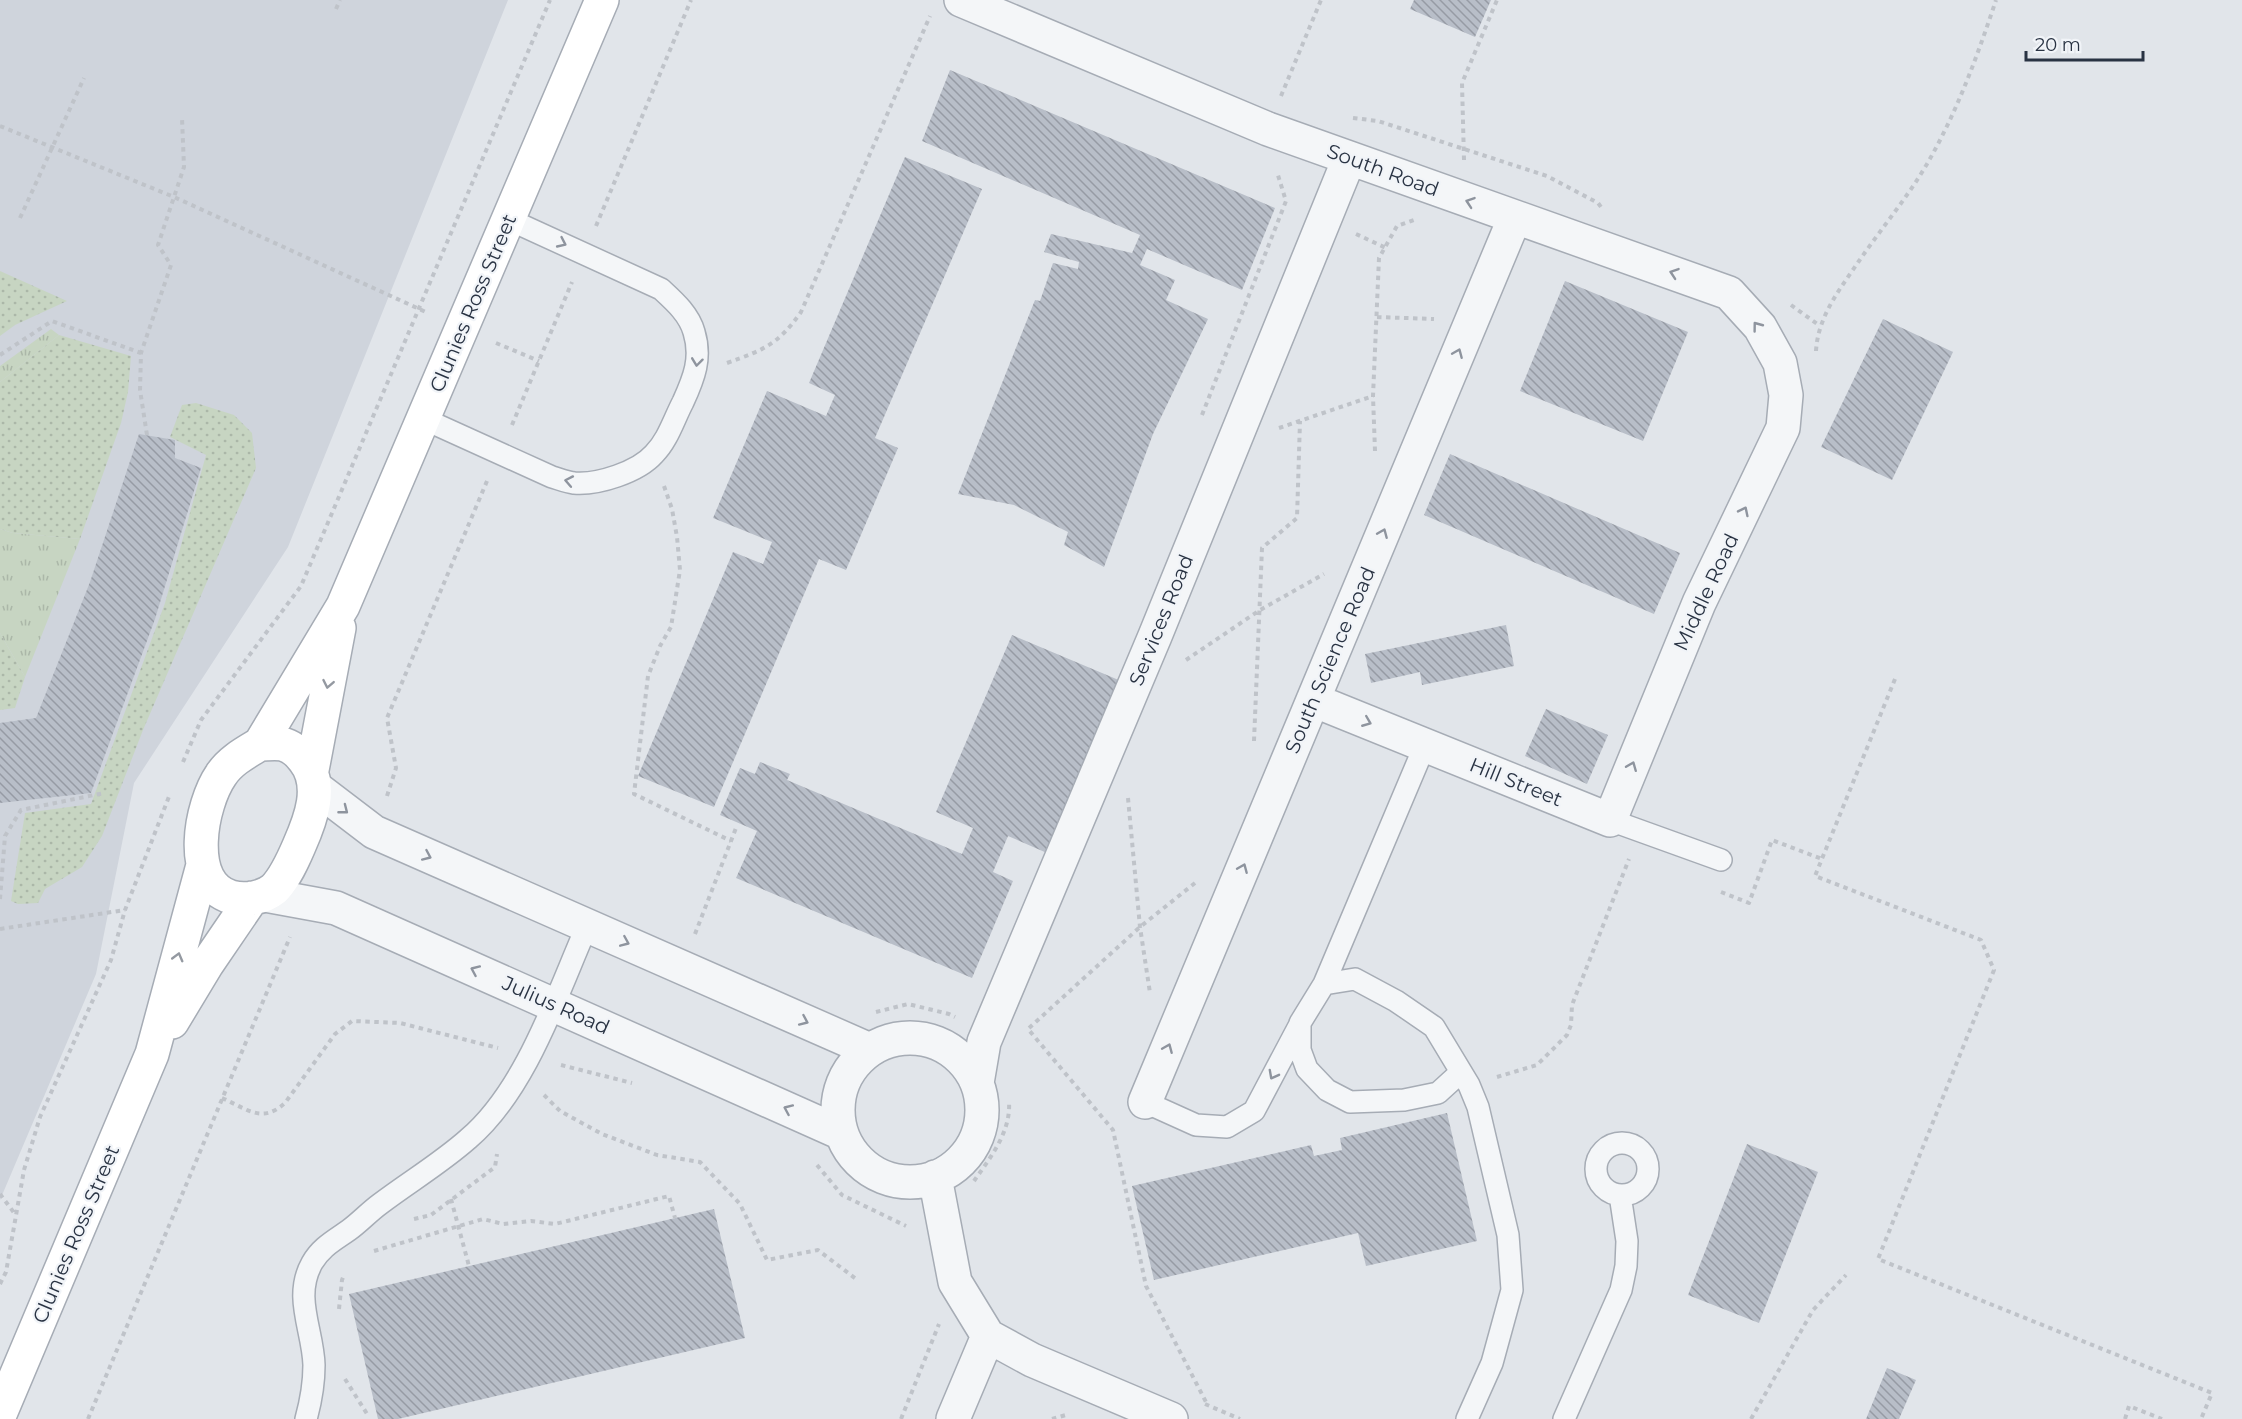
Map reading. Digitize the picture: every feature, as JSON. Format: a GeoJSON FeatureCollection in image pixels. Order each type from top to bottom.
{"type":"FeatureCollection","features":[{"type":"Feature","properties":{"kind":"street","name":"Clunies Ross Street"},"geometry":{"type":"LineString","coordinates":[[260,744],[343,606],[602,0]]}},
{"type":"Feature","properties":{"kind":"street","name":"South Road"},"geometry":{"type":"LineString","coordinates":[[946,5],[1349,159],[1729,293],[1760,327],[1780,363]]}},
{"type":"Feature","properties":{"kind":"street","name":"Services Road"},"geometry":{"type":"LineString","coordinates":[[977,1083],[984,1042],[1349,159]]}},
{"type":"Feature","properties":{"kind":"street","name":"South Science Road"},"geometry":{"type":"LineString","coordinates":[[1145,1102],[1515,217]]}},
{"type":"Feature","properties":{"kind":"street","name":"Middle Road"},"geometry":{"type":"LineString","coordinates":[[1625,825],[1698,603],[1783,428],[1786,394],[1780,363]]}},
{"type":"Feature","properties":{"kind":"street","name":"Clunies Ross Street"},"geometry":{"type":"LineString","coordinates":[[314,778],[343,606]]}},
{"type":"Feature","properties":{"kind":"street","name":"Hill Street"},"geometry":{"type":"LineString","coordinates":[[1313,700],[1625,825]]}},
{"type":"Feature","properties":{"kind":"street"},"geometry":{"type":"LineString","coordinates":[[314,778],[308,826],[297,852],[275,888],[259,897],[232,897],[222,893],[214,886],[203,865],[201,844],[208,800],[220,776],[230,764],[260,744],[284,744],[299,753],[314,778],[374,832],[870,1050]]}},
{"type":"Feature","properties":{"kind":"street","name":"Clunies Ross Street"},"geometry":{"type":"LineString","coordinates":[[0,1414],[152,1054],[203,865]]}},
{"type":"Feature","properties":{"kind":"street","name":"Clunies Ross Street"},"geometry":{"type":"LineString","coordinates":[[152,1054],[207,964],[259,897]]}},
{"type":"Feature","properties":{"kind":"street","name":"Julius Road"},"geometry":{"type":"LineString","coordinates":[[259,897],[336,908],[841,1133]]}},
{"type":"Feature","properties":{"kind":"street"},"geometry":{"type":"LineString","coordinates":[[910,1038],[931,1041],[950,1050],[966,1065],[977,1083],[982,1105],[980,1128],[971,1149],[956,1166],[935,1177],[916,1182],[897,1181],[879,1175],[862,1165],[849,1150],[841,1133],[837,1110],[841,1087],[852,1066],[870,1050],[889,1041],[910,1038]]}},
{"type":"Feature","properties":{"kind":"street"},"geometry":{"type":"LineString","coordinates":[[935,1177],[955,1282],[988,1336],[1041,1364],[1171,1419]]}},
{"type":"Feature","properties":{"kind":"street"},"geometry":{"type":"LineString","coordinates":[[953,1419],[988,1336]]}},
{"type":"Feature","properties":{"kind":"lane"},"geometry":{"type":"LineString","coordinates":[[424,419],[552,477],[573,483],[593,482],[615,477],[653,456],[665,439],[695,375],[698,353],[694,330],[680,308],[661,289],[508,219]]}},
{"type":"Feature","properties":{"kind":"lane"},"geometry":{"type":"LineString","coordinates":[[1145,1102],[1196,1125],[1227,1127],[1254,1111],[1300,1023],[1324,984],[1425,745]]}},
{"type":"Feature","properties":{"kind":"lane","name":"Hill Street"},"geometry":{"type":"LineString","coordinates":[[1625,825],[1720,860]]}},
{"type":"Feature","properties":{"kind":"lane"},"geometry":{"type":"LineString","coordinates":[[306,1419],[312,1397],[314,1365],[303,1297],[312,1263],[319,1253],[337,1237],[470,1138],[497,1109],[530,1056],[587,926]]}},
{"type":"Feature","properties":{"kind":"lane"},"geometry":{"type":"LineString","coordinates":[[1324,984],[1355,979],[1396,1001],[1434,1028],[1465,1079],[1478,1107],[1508,1235],[1512,1290],[1492,1363],[1467,1419]]}},
{"type":"Feature","properties":{"kind":"lane"},"geometry":{"type":"LineString","coordinates":[[1300,1023],[1300,1050],[1307,1070],[1327,1090],[1350,1102],[1404,1100],[1438,1093],[1465,1079]]}},
{"type":"Feature","properties":{"kind":"lane"},"geometry":{"type":"LineString","coordinates":[[1564,1419],[1621,1290],[1626,1266],[1627,1242],[1620,1195]]}},
{"type":"Feature","properties":{"kind":"path"},"geometry":{"type":"LineString","coordinates":[[336,9],[340,0]]}},
{"type":"Feature","properties":{"kind":"path"},"geometry":{"type":"LineString","coordinates":[[301,586],[550,0]]}},
{"type":"Feature","properties":{"kind":"path"},"geometry":{"type":"LineString","coordinates":[[392,786],[396,768],[387,718],[691,0]]}},
{"type":"Feature","properties":{"kind":"path"},"geometry":{"type":"LineString","coordinates":[[1200,419],[1286,201],[1274,164],[1268,129],[1321,0]]}},
{"type":"Feature","properties":{"kind":"path"},"geometry":{"type":"LineString","coordinates":[[1376,453],[1373,396],[1379,258],[1397,226],[1467,201],[1462,83],[1497,0]]}},
{"type":"Feature","properties":{"kind":"path"},"geometry":{"type":"LineString","coordinates":[[695,375],[761,351],[777,341],[801,312],[946,5]]}},
{"type":"Feature","properties":{"kind":"path"},"geometry":{"type":"LineString","coordinates":[[20,218],[84,78]]}},
{"type":"Feature","properties":{"kind":"path"},"geometry":{"type":"LineString","coordinates":[[147,435],[140,390],[141,353],[171,265],[158,245],[184,167],[182,118]]}},
{"type":"Feature","properties":{"kind":"path"},"geometry":{"type":"LineString","coordinates":[[0,126],[174,197],[419,310]]}},
{"type":"Feature","properties":{"kind":"path"},"geometry":{"type":"LineString","coordinates":[[1377,316],[1445,319]]}},
{"type":"Feature","properties":{"kind":"path"},"geometry":{"type":"LineString","coordinates":[[0,355],[52,321],[141,353]]}},
{"type":"Feature","properties":{"kind":"path"},"geometry":{"type":"LineString","coordinates":[[489,340],[540,361]]}},
{"type":"Feature","properties":{"kind":"path"},"geometry":{"type":"LineString","coordinates":[[1233,444],[1373,396]]}},
{"type":"Feature","properties":{"kind":"path"},"geometry":{"type":"LineString","coordinates":[[1255,752],[1262,548],[1297,518],[1300,421]]}},
{"type":"Feature","properties":{"kind":"path"},"geometry":{"type":"LineString","coordinates":[[653,456],[672,509],[680,570],[671,627],[660,646],[648,676],[634,794],[730,842]]}},
{"type":"Feature","properties":{"kind":"path"},"geometry":{"type":"LineString","coordinates":[[1179,664],[1260,610],[1379,543]]}},
{"type":"Feature","properties":{"kind":"path"},"geometry":{"type":"LineString","coordinates":[[1895,679],[1815,876],[1981,940],[1994,970],[1878,1259],[2212,1393],[2201,1419]]}},
{"type":"Feature","properties":{"kind":"path"},"geometry":{"type":"LineString","coordinates":[[0,899],[5,836],[21,810],[104,793]]}},
{"type":"Feature","properties":{"kind":"path"},"geometry":{"type":"LineString","coordinates":[[1128,793],[1140,927],[1150,995]]}},
{"type":"Feature","properties":{"kind":"path"},"geometry":{"type":"LineString","coordinates":[[1465,1079],[1537,1065],[1567,1035],[1571,1025],[1572,1005],[1625,825]]}},
{"type":"Feature","properties":{"kind":"path"},"geometry":{"type":"LineString","coordinates":[[1749,903],[1772,840],[1822,859]]}},
{"type":"Feature","properties":{"kind":"path"},"geometry":{"type":"LineString","coordinates":[[1201,878],[1140,927],[1028,1029],[1113,1130],[1146,1286],[1208,1406]]}},
{"type":"Feature","properties":{"kind":"path"},"geometry":{"type":"LineString","coordinates":[[0,929],[125,910]]}},
{"type":"Feature","properties":{"kind":"path"},"geometry":{"type":"LineString","coordinates":[[88,1419],[293,930]]}},
{"type":"Feature","properties":{"kind":"path"},"geometry":{"type":"LineString","coordinates":[[0,1284],[6,1272],[24,1170],[40,1117],[111,960]]}},
{"type":"Feature","properties":{"kind":"path"},"geometry":{"type":"LineString","coordinates":[[222,1098],[259,1115],[275,1112],[285,1103],[335,1034],[351,1021],[400,1023],[530,1056]]}},
{"type":"Feature","properties":{"kind":"path"},"geometry":{"type":"LineString","coordinates":[[561,1057],[556,1064],[639,1085]]}},
{"type":"Feature","properties":{"kind":"path"},"geometry":{"type":"LineString","coordinates":[[538,1090],[560,1111],[602,1134],[657,1155],[700,1162],[740,1204],[767,1260],[818,1250],[856,1279]]}},
{"type":"Feature","properties":{"kind":"path"},"geometry":{"type":"LineString","coordinates":[[972,1185],[1003,1137],[1010,1112],[1009,1094]]}},
{"type":"Feature","properties":{"kind":"path"},"geometry":{"type":"LineString","coordinates":[[408,1221],[431,1215],[495,1167],[498,1150]]}},
{"type":"Feature","properties":{"kind":"path"},"geometry":{"type":"LineString","coordinates":[[814,1160],[842,1195],[908,1227]]}},
{"type":"Feature","properties":{"kind":"path"},"geometry":{"type":"LineString","coordinates":[[0,1194],[16,1214]]}},
{"type":"Feature","properties":{"kind":"path"},"geometry":{"type":"LineString","coordinates":[[363,1254],[483,1220],[502,1224],[531,1221],[555,1224],[669,1196],[675,1218]]}},
{"type":"Feature","properties":{"kind":"path"},"geometry":{"type":"LineString","coordinates":[[451,1199],[470,1266]]}},
{"type":"Feature","properties":{"kind":"path"},"geometry":{"type":"LineString","coordinates":[[339,1319],[342,1280],[345,1273]]}},
{"type":"Feature","properties":{"kind":"path"},"geometry":{"type":"LineString","coordinates":[[1752,1419],[1814,1310],[1846,1275]]}},
{"type":"Feature","properties":{"kind":"path"},"geometry":{"type":"LineString","coordinates":[[901,1419],[941,1318]]}},
{"type":"Feature","properties":{"kind":"path"},"geometry":{"type":"LineString","coordinates":[[344,1377],[369,1417]]}},
{"type":"Feature","properties":{"kind":"path"},"geometry":{"type":"LineString","coordinates":[[2125,1419],[2129,1406],[2162,1419]]}},
{"type":"Feature","properties":{"kind":"shaded area"},"geometry":{"type":"Polygon","coordinates":[[[0,0],[508,0],[288,547],[134,783],[96,974],[0,1200],[0,0]]]}},
{"type":"Feature","properties":{"kind":"green space"},"geometry":{"type":"Polygon","coordinates":[[[0,271],[67,301],[15,325],[0,336],[0,271]]]}},
{"type":"Feature","properties":{"kind":"green space"},"geometry":{"type":"Polygon","coordinates":[[[51,329],[59,335],[0,382],[0,366],[51,329]]]}},
{"type":"Feature","properties":{"kind":"green space"},"geometry":{"type":"Polygon","coordinates":[[[59,335],[131,356],[128,392],[121,423],[80,539],[13,533],[0,529],[0,382],[59,335]]]}},
{"type":"Feature","properties":{"kind":"green space"},"geometry":{"type":"Polygon","coordinates":[[[196,403],[234,415],[252,433],[256,468],[143,730],[102,836],[82,867],[45,889],[38,903],[18,904],[11,901],[25,813],[91,804],[165,603],[206,455],[170,437],[182,405],[196,403]]]}},
{"type":"Feature","properties":{"kind":"green space"},"geometry":{"type":"Polygon","coordinates":[[[0,529],[13,533],[80,539],[25,677],[0,633],[0,529]]]}},
{"type":"Feature","properties":{"kind":"green space"},"geometry":{"type":"Polygon","coordinates":[[[0,633],[25,677],[15,708],[0,710],[0,633]]]}},
{"type":"Feature","properties":{"kind":"building"},"geometry":{"type":"Polygon","coordinates":[[[1414,0],[1491,0],[1475,37],[1410,9],[1414,0]]]}},
{"type":"Feature","properties":{"kind":"building"},"geometry":{"type":"Polygon","coordinates":[[[950,70],[1275,208],[1242,290],[1147,249],[1140,265],[1175,280],[1166,300],[1208,319],[1153,434],[1104,567],[1064,545],[1068,532],[1014,505],[958,494],[1035,300],[1040,301],[1053,263],[1078,269],[1079,262],[1044,252],[1051,234],[1132,253],[1140,235],[922,141],[950,70]]]}},
{"type":"Feature","properties":{"kind":"building"},"geometry":{"type":"Polygon","coordinates":[[[905,157],[982,189],[875,438],[898,448],[846,570],[819,559],[714,807],[638,776],[733,552],[763,564],[772,542],[713,518],[767,391],[826,416],[835,395],[809,383],[905,157]]]}},
{"type":"Feature","properties":{"kind":"building"},"geometry":{"type":"Polygon","coordinates":[[[1565,281],[1688,332],[1643,441],[1520,391],[1565,281]]]}},
{"type":"Feature","properties":{"kind":"building"},"geometry":{"type":"Polygon","coordinates":[[[1883,319],[1953,352],[1892,480],[1821,447],[1883,319]]]}},
{"type":"Feature","properties":{"kind":"building"},"geometry":{"type":"Polygon","coordinates":[[[139,434],[175,440],[175,458],[201,468],[155,619],[91,793],[0,803],[0,723],[36,718],[90,582],[139,434]]]}},
{"type":"Feature","properties":{"kind":"building"},"geometry":{"type":"Polygon","coordinates":[[[1450,454],[1680,553],[1654,614],[1424,515],[1450,454]]]}},
{"type":"Feature","properties":{"kind":"building"},"geometry":{"type":"Polygon","coordinates":[[[1506,625],[1514,666],[1422,685],[1420,672],[1371,683],[1365,654],[1506,625]]]}},
{"type":"Feature","properties":{"kind":"building"},"geometry":{"type":"Polygon","coordinates":[[[1012,635],[1121,681],[1047,853],[1008,836],[993,872],[1013,881],[972,978],[736,878],[757,831],[720,815],[740,768],[755,774],[760,762],[790,774],[787,780],[962,854],[973,828],[936,812],[1012,635]]]}},
{"type":"Feature","properties":{"kind":"building"},"geometry":{"type":"Polygon","coordinates":[[[1546,709],[1608,735],[1587,784],[1525,756],[1546,709]]]}},
{"type":"Feature","properties":{"kind":"building"},"geometry":{"type":"Polygon","coordinates":[[[1447,1113],[1477,1241],[1366,1266],[1358,1233],[1154,1280],[1132,1186],[1311,1145],[1314,1156],[1342,1150],[1340,1138],[1447,1113]]]}},
{"type":"Feature","properties":{"kind":"building"},"geometry":{"type":"Polygon","coordinates":[[[1747,1144],[1818,1172],[1759,1323],[1688,1295],[1747,1144]]]}},
{"type":"Feature","properties":{"kind":"building"},"geometry":{"type":"Polygon","coordinates":[[[714,1209],[745,1338],[398,1419],[378,1419],[349,1294],[714,1209]]]}},
{"type":"Feature","properties":{"kind":"building"},"geometry":{"type":"Polygon","coordinates":[[[1887,1368],[1916,1380],[1899,1419],[1866,1419],[1887,1368]]]}}]}
